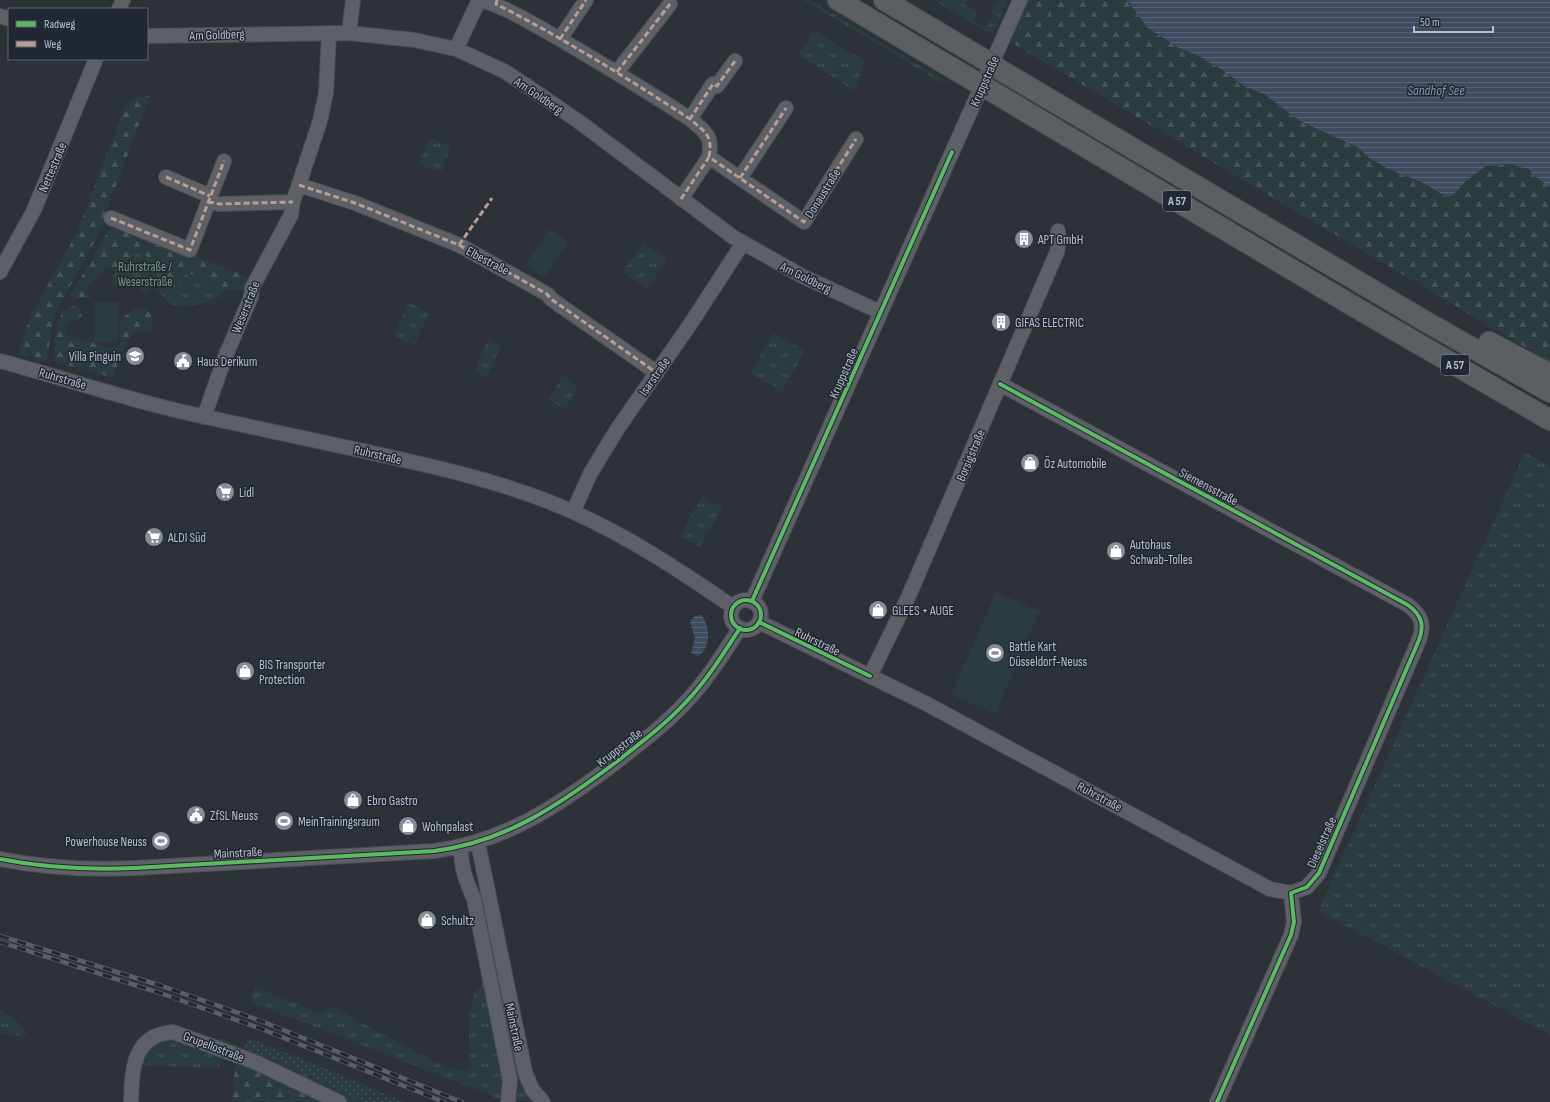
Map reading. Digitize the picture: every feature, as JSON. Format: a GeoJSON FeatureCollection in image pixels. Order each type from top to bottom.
{"type":"FeatureCollection","features":[{"type":"Feature","properties":{"kind":"highway","name":"A 57"},"geometry":{"type":"LineString","coordinates":[[838,0],[1354,306],[1550,420]]}},
{"type":"Feature","properties":{"kind":"highway","name":"A 57"},"geometry":{"type":"LineString","coordinates":[[884,0],[1430,324],[1550,392]]}},
{"type":"Feature","properties":{"kind":"highway"},"geometry":{"type":"LineString","coordinates":[[1430,324],[1458,329],[1477,336],[1550,374]]}},
{"type":"Feature","properties":{"kind":"street"},"geometry":{"type":"LineString","coordinates":[[349,33],[352,0]]}},
{"type":"Feature","properties":{"kind":"street"},"geometry":{"type":"LineString","coordinates":[[456,49],[480,0],[497,2],[560,40],[618,72],[690,119],[708,135],[710,144],[709,158],[681,199]]}},
{"type":"Feature","properties":{"kind":"street"},"geometry":{"type":"LineString","coordinates":[[560,40],[586,0]]}},
{"type":"Feature","properties":{"kind":"street","name":"Kruppstraße"},"geometry":{"type":"LineString","coordinates":[[752,602],[1020,0]]}},
{"type":"Feature","properties":{"kind":"street"},"geometry":{"type":"LineString","coordinates":[[618,72],[670,4]]}},
{"type":"Feature","properties":{"kind":"street","name":"Weserstraße"},"geometry":{"type":"LineString","coordinates":[[204,417],[225,357],[250,297],[252,288],[291,215],[292,202],[299,186],[320,122],[325,96],[329,33]]}},
{"type":"Feature","properties":{"kind":"street","name":"Am Goldberg"},"geometry":{"type":"LineString","coordinates":[[148,36],[349,33],[414,40],[456,49],[504,71],[530,88],[742,243],[802,276],[880,312]]}},
{"type":"Feature","properties":{"kind":"street","name":"Nettestraße"},"geometry":{"type":"LineString","coordinates":[[0,272],[34,210],[96,60]]}},
{"type":"Feature","properties":{"kind":"street"},"geometry":{"type":"LineString","coordinates":[[690,119],[713,84],[717,86],[735,61]]}},
{"type":"Feature","properties":{"kind":"street"},"geometry":{"type":"LineString","coordinates":[[740,178],[786,108]]}},
{"type":"Feature","properties":{"kind":"street","name":"Donaustraße"},"geometry":{"type":"LineString","coordinates":[[709,158],[804,222],[856,139]]}},
{"type":"Feature","properties":{"kind":"street"},"geometry":{"type":"LineString","coordinates":[[111,218],[190,250],[224,161]]}},
{"type":"Feature","properties":{"kind":"street"},"geometry":{"type":"LineString","coordinates":[[166,177],[219,204],[292,202]]}},
{"type":"Feature","properties":{"kind":"street","name":"Elbestraße"},"geometry":{"type":"LineString","coordinates":[[299,186],[354,202],[476,253],[547,294],[657,373]]}},
{"type":"Feature","properties":{"kind":"street","name":"Borsigstraße"},"geometry":{"type":"LineString","coordinates":[[870,676],[907,600],[1057,252],[1059,242],[1058,231]]}},
{"type":"Feature","properties":{"kind":"street","name":"Isarstraße"},"geometry":{"type":"LineString","coordinates":[[573,512],[590,474],[618,428],[657,373],[742,243]]}},
{"type":"Feature","properties":{"kind":"street","name":"Ruhrstraße"},"geometry":{"type":"LineString","coordinates":[[0,361],[164,408],[439,468],[502,485],[540,498],[573,512],[636,544],[733,607]]}},
{"type":"Feature","properties":{"kind":"street","name":"Siemensstraße"},"geometry":{"type":"LineString","coordinates":[[1000,384],[1408,605]]}},
{"type":"Feature","properties":{"kind":"street"},"geometry":{"type":"LineString","coordinates":[[741,600],[752,602],[759,608],[759,622],[752,628],[740,628],[735,626],[730,617],[733,607],[741,600]]}},
{"type":"Feature","properties":{"kind":"street","name":"Dieselstraße"},"geometry":{"type":"LineString","coordinates":[[1291,893],[1307,887],[1319,873],[1419,640],[1422,624],[1420,617],[1408,605]]}},
{"type":"Feature","properties":{"kind":"street","name":"Ruhrstraße"},"geometry":{"type":"LineString","coordinates":[[759,622],[946,714],[1270,889],[1291,893]]}},
{"type":"Feature","properties":{"kind":"street","name":"Kruppstraße"},"geometry":{"type":"LineString","coordinates":[[478,843],[513,829],[556,806],[659,728],[682,707],[704,682],[740,628]]}},
{"type":"Feature","properties":{"kind":"street","name":"Mainstraße"},"geometry":{"type":"LineString","coordinates":[[0,859],[47,866],[99,869],[426,852],[462,847],[478,843],[525,1072],[532,1089],[543,1102]]}},
{"type":"Feature","properties":{"kind":"street"},"geometry":{"type":"LineString","coordinates":[[462,847],[474,871],[485,877],[477,887],[474,899]]}},
{"type":"Feature","properties":{"kind":"street"},"geometry":{"type":"LineString","coordinates":[[462,847],[461,857],[469,889],[474,899],[510,1080],[508,1102]]}},
{"type":"Feature","properties":{"kind":"street"},"geometry":{"type":"LineString","coordinates":[[1217,1102],[1291,935],[1294,922],[1291,893]]}},
{"type":"Feature","properties":{"kind":"street","name":"Grupellostraße"},"geometry":{"type":"LineString","coordinates":[[131,1102],[132,1067],[138,1054],[153,1037],[159,1034],[173,1032],[255,1062],[339,1102]]}},
{"type":"Feature","properties":{"kind":"green space"},"geometry":{"type":"Polygon","coordinates":[[[803,0],[810,0],[947,82],[947,84],[937,80],[803,0]]]}},
{"type":"Feature","properties":{"kind":"green space"},"geometry":{"type":"Polygon","coordinates":[[[933,0],[966,0],[964,5],[977,11],[973,21],[987,27],[993,14],[990,12],[997,0],[1007,0],[993,35],[933,0]]]}},
{"type":"Feature","properties":{"kind":"green space"},"geometry":{"type":"Polygon","coordinates":[[[1025,0],[1030,0],[1012,43],[1007,41],[1025,0]]]}},
{"type":"Feature","properties":{"kind":"green space"},"geometry":{"type":"Polygon","coordinates":[[[1030,0],[1051,0],[1051,14],[1053,21],[1060,21],[1056,14],[1057,0],[1127,0],[1148,28],[1179,48],[1197,55],[1224,71],[1245,87],[1264,94],[1300,121],[1359,148],[1368,157],[1447,197],[1480,169],[1486,166],[1496,164],[1514,164],[1518,167],[1530,169],[1533,175],[1550,187],[1550,362],[1012,43],[1030,0]]]}},
{"type":"Feature","properties":{"kind":"green space"},"geometry":{"type":"Polygon","coordinates":[[[1051,0],[1057,0],[1056,3],[1061,21],[1053,21],[1051,0]]]}},
{"type":"Feature","properties":{"kind":"green space"},"geometry":{"type":"Polygon","coordinates":[[[815,31],[864,61],[855,91],[798,55],[815,31]]]}},
{"type":"Feature","properties":{"kind":"green space"},"geometry":{"type":"Polygon","coordinates":[[[150,96],[104,217],[106,221],[54,315],[47,359],[44,362],[33,359],[34,356],[29,355],[28,357],[17,354],[31,316],[77,232],[126,104],[135,98],[150,96]]]}},
{"type":"Feature","properties":{"kind":"green space"},"geometry":{"type":"Polygon","coordinates":[[[429,138],[451,146],[441,172],[419,164],[429,138]]]}},
{"type":"Feature","properties":{"kind":"green space"},"geometry":{"type":"Polygon","coordinates":[[[113,223],[247,277],[246,286],[242,291],[224,290],[219,293],[209,276],[185,274],[178,287],[161,278],[161,266],[137,250],[115,269],[107,268],[87,287],[89,297],[73,299],[70,296],[113,223]]]}},
{"type":"Feature","properties":{"kind":"green space"},"geometry":{"type":"Polygon","coordinates":[[[549,229],[568,242],[544,277],[525,265],[549,229]]]}},
{"type":"Feature","properties":{"kind":"green space"},"geometry":{"type":"Polygon","coordinates":[[[643,243],[668,259],[647,289],[622,272],[643,243]]]}},
{"type":"Feature","properties":{"kind":"green space","name":"Ruhrstraße / Weserstraße"},"geometry":{"type":"Polygon","coordinates":[[[136,250],[161,266],[161,278],[178,287],[185,274],[209,276],[221,296],[198,304],[180,306],[169,302],[155,288],[144,293],[132,283],[125,286],[112,287],[115,269],[136,250]]]}},
{"type":"Feature","properties":{"kind":"green space"},"geometry":{"type":"Polygon","coordinates":[[[94,302],[118,302],[118,342],[94,342],[94,302]]]}},
{"type":"Feature","properties":{"kind":"green space"},"geometry":{"type":"Polygon","coordinates":[[[408,302],[429,312],[415,345],[394,336],[408,302]]]}},
{"type":"Feature","properties":{"kind":"green space"},"geometry":{"type":"Polygon","coordinates":[[[72,306],[78,307],[82,316],[78,320],[70,321],[65,331],[70,338],[90,341],[106,348],[117,347],[122,340],[119,332],[121,319],[135,309],[145,309],[153,315],[151,327],[154,332],[134,331],[122,351],[113,378],[85,369],[56,363],[54,351],[55,336],[63,310],[72,306]]]}},
{"type":"Feature","properties":{"kind":"green space"},"geometry":{"type":"Polygon","coordinates":[[[773,333],[805,351],[782,391],[751,373],[773,333]]]}},
{"type":"Feature","properties":{"kind":"green space"},"geometry":{"type":"Polygon","coordinates":[[[488,340],[501,346],[487,377],[474,371],[488,340]]]}},
{"type":"Feature","properties":{"kind":"green space"},"geometry":{"type":"Polygon","coordinates":[[[562,377],[578,387],[565,409],[548,399],[562,377]]]}},
{"type":"Feature","properties":{"kind":"green space"},"geometry":{"type":"Polygon","coordinates":[[[1525,452],[1550,467],[1550,1035],[1318,911],[1525,452]]]}},
{"type":"Feature","properties":{"kind":"green space"},"geometry":{"type":"Polygon","coordinates":[[[702,496],[723,508],[700,547],[680,536],[702,496]]]}},
{"type":"Feature","properties":{"kind":"green space","name":"Battle Kart Düsseldorf-Neuss"},"geometry":{"type":"Polygon","coordinates":[[[996,592],[1040,611],[995,714],[951,695],[996,592]]]}},
{"type":"Feature","properties":{"kind":"green space"},"geometry":{"type":"Polygon","coordinates":[[[481,889],[535,1100],[530,1102],[513,1100],[481,889]]]}},
{"type":"Feature","properties":{"kind":"green space"},"geometry":{"type":"Polygon","coordinates":[[[485,982],[506,1089],[502,1101],[491,1095],[251,1002],[255,987],[320,1013],[330,1008],[335,1008],[446,1068],[465,1070],[470,1068],[469,1021],[473,997],[478,988],[485,982]]]}},
{"type":"Feature","properties":{"kind":"green space"},"geometry":{"type":"Polygon","coordinates":[[[0,1010],[17,1021],[28,1037],[0,1033],[0,1010]]]}},
{"type":"Feature","properties":{"kind":"green space"},"geometry":{"type":"Polygon","coordinates":[[[219,1038],[281,1062],[361,1102],[349,1102],[286,1069],[217,1041],[219,1038]]]}},
{"type":"Feature","properties":{"kind":"green space"},"geometry":{"type":"Polygon","coordinates":[[[248,1038],[317,1065],[404,1102],[361,1102],[281,1062],[243,1048],[248,1038]]]}},
{"type":"Feature","properties":{"kind":"green space"},"geometry":{"type":"Polygon","coordinates":[[[174,1040],[199,1047],[223,1058],[218,1068],[139,1065],[153,1047],[162,1042],[174,1040]]]}},
{"type":"Feature","properties":{"kind":"green space"},"geometry":{"type":"Polygon","coordinates":[[[237,1061],[323,1102],[232,1102],[235,1066],[237,1061]]]}},
{"type":"Feature","properties":{"kind":"water","name":"Sandhof See"},"geometry":{"type":"Polygon","coordinates":[[[1127,0],[1550,0],[1550,187],[1533,175],[1529,169],[1518,167],[1514,164],[1486,166],[1466,181],[1453,195],[1447,197],[1421,182],[1386,168],[1368,157],[1359,148],[1300,121],[1264,94],[1245,87],[1224,71],[1197,55],[1179,48],[1148,28],[1127,0]]]}},
{"type":"Feature","properties":{"kind":"water"},"geometry":{"type":"Polygon","coordinates":[[[701,615],[707,625],[708,637],[705,648],[698,656],[691,653],[695,638],[690,621],[695,616],[701,615]]]}},
{"type":"Feature","properties":{"kind":"railway"},"geometry":{"type":"LineString","coordinates":[[0,936],[162,986],[261,1021],[462,1102]]}},
{"type":"Feature","properties":{"kind":"railway"},"geometry":{"type":"LineString","coordinates":[[0,942],[160,993],[259,1028],[444,1102]]}},
{"type":"Feature","properties":{"kind":"marked path"},"geometry":{"type":"LineString","coordinates":[[497,0],[496,4],[594,59],[690,119]]}},
{"type":"Feature","properties":{"kind":"marked path"},"geometry":{"type":"LineString","coordinates":[[560,39],[586,0]]}},
{"type":"Feature","properties":{"kind":"marked path"},"geometry":{"type":"LineString","coordinates":[[617,72],[670,4]]}},
{"type":"Feature","properties":{"kind":"marked path"},"geometry":{"type":"LineString","coordinates":[[709,157],[709,139],[704,131],[690,119],[713,84],[717,86],[735,61]]}},
{"type":"Feature","properties":{"kind":"marked path"},"geometry":{"type":"LineString","coordinates":[[740,178],[786,108]]}},
{"type":"Feature","properties":{"kind":"marked path"},"geometry":{"type":"LineString","coordinates":[[681,199],[709,157],[804,222],[856,139]]}},
{"type":"Feature","properties":{"kind":"marked path"},"geometry":{"type":"LineString","coordinates":[[111,218],[190,250],[224,161]]}},
{"type":"Feature","properties":{"kind":"marked path"},"geometry":{"type":"LineString","coordinates":[[166,177],[210,196]]}},
{"type":"Feature","properties":{"kind":"marked path"},"geometry":{"type":"LineString","coordinates":[[299,185],[355,203],[459,245],[547,294],[551,299],[657,373]]}},
{"type":"Feature","properties":{"kind":"marked path"},"geometry":{"type":"LineString","coordinates":[[459,245],[492,198]]}},
{"type":"Feature","properties":{"kind":"marked path"},"geometry":{"type":"LineString","coordinates":[[208,201],[219,204],[293,202]]}},
{"type":"Feature","properties":{"kind":"cycle path"},"geometry":{"type":"LineString","coordinates":[[752,601],[952,152]]}},
{"type":"Feature","properties":{"kind":"cycle path"},"geometry":{"type":"LineString","coordinates":[[1000,384],[1408,605],[1416,612],[1421,620],[1422,629],[1419,640],[1319,873],[1307,887],[1291,893],[1294,922],[1291,935],[1217,1102]]}},
{"type":"Feature","properties":{"kind":"cycle path"},"geometry":{"type":"LineString","coordinates":[[746,600],[757,604],[761,615],[757,626],[746,630],[735,626],[731,615],[735,604],[746,600]]}},
{"type":"Feature","properties":{"kind":"cycle path"},"geometry":{"type":"LineString","coordinates":[[759,622],[870,676]]}},
{"type":"Feature","properties":{"kind":"cycle path"},"geometry":{"type":"LineString","coordinates":[[0,859],[67,868],[135,868],[434,851],[460,846],[484,839],[508,830],[552,807],[615,763],[652,734],[694,694],[740,628]]}},
{"type":"Feature","properties":{"kind":"place","name":"APT GmbH"},"geometry":{"type":"Point","coordinates":[1024,239]}},
{"type":"Feature","properties":{"kind":"place","name":"GIFAS ELECTRIC"},"geometry":{"type":"Point","coordinates":[1001,322]}},
{"type":"Feature","properties":{"kind":"place","name":"Villa Pinguin"},"geometry":{"type":"Point","coordinates":[135,356]}},
{"type":"Feature","properties":{"kind":"place","name":"Haus Derikum"},"geometry":{"type":"Point","coordinates":[183,361]}},
{"type":"Feature","properties":{"kind":"place","name":"Öz Automobile"},"geometry":{"type":"Point","coordinates":[1030,463]}},
{"type":"Feature","properties":{"kind":"place","name":"Lidl"},"geometry":{"type":"Point","coordinates":[225,492]}},
{"type":"Feature","properties":{"kind":"place","name":"ALDI Süd"},"geometry":{"type":"Point","coordinates":[154,537]}},
{"type":"Feature","properties":{"kind":"place","name":"Autohaus Schwab-Tolles"},"geometry":{"type":"Point","coordinates":[1116,551]}},
{"type":"Feature","properties":{"kind":"place","name":"GLEES + AUGE"},"geometry":{"type":"Point","coordinates":[878,610]}},
{"type":"Feature","properties":{"kind":"place","name":"Battle Kart Düsseldorf-Neuss"},"geometry":{"type":"Point","coordinates":[995,653]}},
{"type":"Feature","properties":{"kind":"place","name":"BIS Transporter Protection"},"geometry":{"type":"Point","coordinates":[245,671]}},
{"type":"Feature","properties":{"kind":"place","name":"Ebro Gastro"},"geometry":{"type":"Point","coordinates":[353,800]}},
{"type":"Feature","properties":{"kind":"place","name":"ZfSL Neuss"},"geometry":{"type":"Point","coordinates":[196,815]}},
{"type":"Feature","properties":{"kind":"place","name":"MeinTrainingsraum"},"geometry":{"type":"Point","coordinates":[284,821]}},
{"type":"Feature","properties":{"kind":"place","name":"Wohnpalast"},"geometry":{"type":"Point","coordinates":[408,826]}},
{"type":"Feature","properties":{"kind":"place","name":"Powerhouse Neuss"},"geometry":{"type":"Point","coordinates":[161,841]}},
{"type":"Feature","properties":{"kind":"place","name":"Schultz"},"geometry":{"type":"Point","coordinates":[427,920]}}]}
